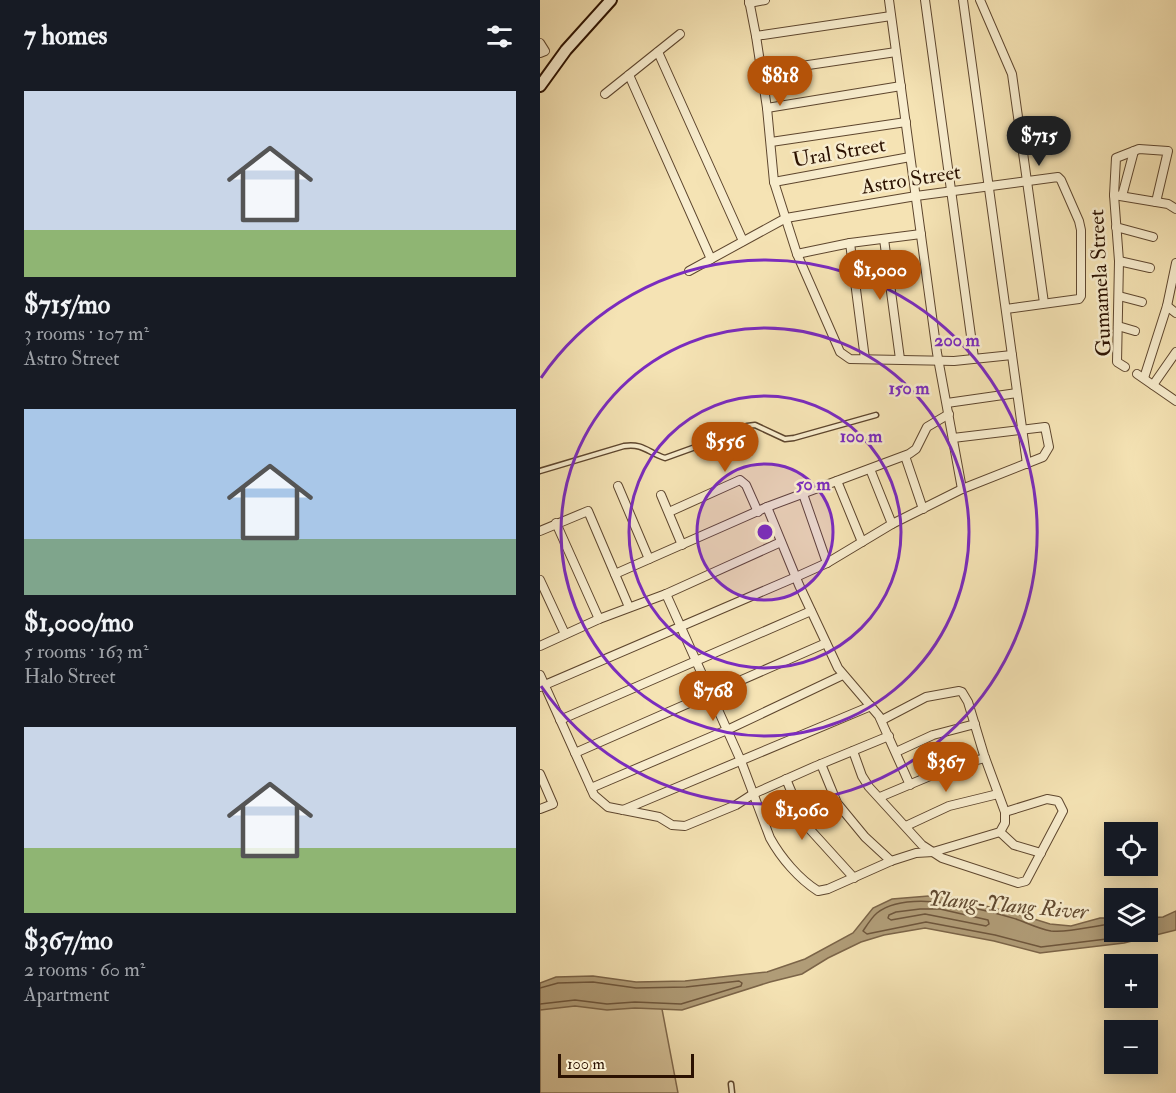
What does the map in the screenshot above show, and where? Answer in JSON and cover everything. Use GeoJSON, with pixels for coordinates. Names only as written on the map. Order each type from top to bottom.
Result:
{"type":"FeatureCollection","features":[{"type":"Feature","properties":{"kind":"street"},"geometry":{"type":"LineString","coordinates":[[540,86],[566,50],[611,0]]}},
{"type":"Feature","properties":{"kind":"street"},"geometry":{"type":"LineString","coordinates":[[765,0],[749,1],[767,108],[774,182],[797,254],[840,352],[850,359],[954,361],[1012,355]]}},
{"type":"Feature","properties":{"kind":"street"},"geometry":{"type":"LineString","coordinates":[[889,0],[938,360],[962,489]]}},
{"type":"Feature","properties":{"kind":"street"},"geometry":{"type":"LineString","coordinates":[[925,0],[974,358]]}},
{"type":"Feature","properties":{"kind":"street"},"geometry":{"type":"LineString","coordinates":[[963,0],[1027,464]]}},
{"type":"Feature","properties":{"kind":"street"},"geometry":{"type":"LineString","coordinates":[[980,0],[1012,75],[1044,303]]}},
{"type":"Feature","properties":{"kind":"street"},"geometry":{"type":"LineString","coordinates":[[756,36],[891,16]]}},
{"type":"Feature","properties":{"kind":"street"},"geometry":{"type":"LineString","coordinates":[[605,94],[680,34]]}},
{"type":"Feature","properties":{"kind":"street"},"geometry":{"type":"LineString","coordinates":[[540,43],[545,51],[540,53]]}},
{"type":"Feature","properties":{"kind":"street"},"geometry":{"type":"LineString","coordinates":[[658,52],[743,241]]}},
{"type":"Feature","properties":{"kind":"street"},"geometry":{"type":"LineString","coordinates":[[761,72],[896,52]]}},
{"type":"Feature","properties":{"kind":"street"},"geometry":{"type":"LineString","coordinates":[[629,75],[711,259]]}},
{"type":"Feature","properties":{"kind":"street"},"geometry":{"type":"LineString","coordinates":[[767,108],[901,87]]}},
{"type":"Feature","properties":{"kind":"street"},"geometry":{"type":"LineString","coordinates":[[771,142],[906,122]]}},
{"type":"Feature","properties":{"kind":"street"},"geometry":{"type":"LineString","coordinates":[[1118,195],[1116,158],[1139,149],[1168,151],[1156,202]]}},
{"type":"Feature","properties":{"kind":"street"},"geometry":{"type":"LineString","coordinates":[[1118,195],[1134,151]]}},
{"type":"Feature","properties":{"kind":"street","name":"Ural Street"},"geometry":{"type":"LineString","coordinates":[[774,182],[910,158]]}},
{"type":"Feature","properties":{"kind":"street","name":"Astro Street"},"geometry":{"type":"LineString","coordinates":[[689,271],[786,219],[989,185],[1028,182],[1053,177],[1061,180],[1081,230],[1081,296],[1079,299],[1006,309]]}},
{"type":"Feature","properties":{"kind":"street"},"geometry":{"type":"LineString","coordinates":[[1118,195],[1167,204],[1176,209]]}},
{"type":"Feature","properties":{"kind":"street","name":"Gumamela Street"},"geometry":{"type":"LineString","coordinates":[[1118,195],[1116,227],[1119,261],[1117,362],[1125,367]]}},
{"type":"Feature","properties":{"kind":"street"},"geometry":{"type":"LineString","coordinates":[[1116,227],[1153,237]]}},
{"type":"Feature","properties":{"kind":"street"},"geometry":{"type":"LineString","coordinates":[[797,254],[850,243],[921,234]]}},
{"type":"Feature","properties":{"kind":"street"},"geometry":{"type":"LineString","coordinates":[[884,239],[900,359]]}},
{"type":"Feature","properties":{"kind":"street"},"geometry":{"type":"LineString","coordinates":[[850,243],[865,359]]}},
{"type":"Feature","properties":{"kind":"street"},"geometry":{"type":"LineString","coordinates":[[1119,261],[1150,268]]}},
{"type":"Feature","properties":{"kind":"street"},"geometry":{"type":"LineString","coordinates":[[1176,263],[1174,282],[1167,306],[1141,376],[1176,400]]}},
{"type":"Feature","properties":{"kind":"street"},"geometry":{"type":"LineString","coordinates":[[1119,296],[1142,302]]}},
{"type":"Feature","properties":{"kind":"street"},"geometry":{"type":"LineString","coordinates":[[1167,306],[1176,313]]}},
{"type":"Feature","properties":{"kind":"street"},"geometry":{"type":"LineString","coordinates":[[1118,326],[1135,331]]}},
{"type":"Feature","properties":{"kind":"street"},"geometry":{"type":"LineString","coordinates":[[1153,385],[1176,352]]}},
{"type":"Feature","properties":{"kind":"street"},"geometry":{"type":"LineString","coordinates":[[947,403],[1017,393]]}},
{"type":"Feature","properties":{"kind":"street"},"geometry":{"type":"LineString","coordinates":[[615,574],[767,507],[914,452],[927,427],[935,420],[949,414]]}},
{"type":"Feature","properties":{"kind":"street"},"geometry":{"type":"LineString","coordinates":[[542,686],[827,563],[923,508],[962,489],[1043,457],[1048,447],[1045,427],[953,438]]}},
{"type":"Feature","properties":{"kind":"street"},"geometry":{"type":"LineString","coordinates":[[905,456],[923,508]]}},
{"type":"Feature","properties":{"kind":"street"},"geometry":{"type":"LineString","coordinates":[[870,469],[892,524]]}},
{"type":"Feature","properties":{"kind":"street"},"geometry":{"type":"LineString","coordinates":[[669,512],[740,480],[746,485],[758,512]]}},
{"type":"Feature","properties":{"kind":"street"},"geometry":{"type":"LineString","coordinates":[[837,481],[862,542]]}},
{"type":"Feature","properties":{"kind":"street"},"geometry":{"type":"LineString","coordinates":[[618,486],[650,559]]}},
{"type":"Feature","properties":{"kind":"street"},"geometry":{"type":"LineString","coordinates":[[803,494],[827,563]]}},
{"type":"Feature","properties":{"kind":"street"},"geometry":{"type":"LineString","coordinates":[[661,495],[682,545]]}},
{"type":"Feature","properties":{"kind":"street"},"geometry":{"type":"LineString","coordinates":[[767,507],[838,668],[882,720],[910,785]]}},
{"type":"Feature","properties":{"kind":"street"},"geometry":{"type":"LineString","coordinates":[[540,531],[588,511],[629,607]]}},
{"type":"Feature","properties":{"kind":"street"},"geometry":{"type":"LineString","coordinates":[[556,523],[598,619]]}},
{"type":"Feature","properties":{"kind":"street"},"geometry":{"type":"LineString","coordinates":[[540,646],[598,619],[666,594],[781,542]]}},
{"type":"Feature","properties":{"kind":"street"},"geometry":{"type":"LineString","coordinates":[[540,580],[565,634]]}},
{"type":"Feature","properties":{"kind":"street"},"geometry":{"type":"LineString","coordinates":[[666,594],[741,761],[777,850],[818,891],[891,861],[916,853],[933,852],[1000,832],[1005,823],[1005,812],[968,702],[962,692],[926,697],[882,720]]}},
{"type":"Feature","properties":{"kind":"street"},"geometry":{"type":"LineString","coordinates":[[560,720],[811,611]]}},
{"type":"Feature","properties":{"kind":"street"},"geometry":{"type":"LineString","coordinates":[[575,753],[826,643]]}},
{"type":"Feature","properties":{"kind":"street"},"geometry":{"type":"LineString","coordinates":[[540,675],[542,686],[594,795],[608,807],[659,817],[672,825],[685,826],[786,779],[889,736]]}},
{"type":"Feature","properties":{"kind":"street"},"geometry":{"type":"LineString","coordinates":[[591,788],[727,730],[843,675]]}},
{"type":"Feature","properties":{"kind":"street"},"geometry":{"type":"LineString","coordinates":[[623,811],[871,706]]}},
{"type":"Feature","properties":{"kind":"street"},"geometry":{"type":"LineString","coordinates":[[896,752],[933,735],[975,724]]}},
{"type":"Feature","properties":{"kind":"street"},"geometry":{"type":"LineString","coordinates":[[853,751],[862,776],[869,787],[922,845],[942,858],[1018,883],[1026,881],[1063,811],[1058,801],[1047,799],[1005,812]]}},
{"type":"Feature","properties":{"kind":"street"},"geometry":{"type":"LineString","coordinates":[[880,797],[954,766],[985,758]]}},
{"type":"Feature","properties":{"kind":"street"},"geometry":{"type":"LineString","coordinates":[[821,764],[837,803],[865,837],[891,861]]}},
{"type":"Feature","properties":{"kind":"street"},"geometry":{"type":"LineString","coordinates":[[540,774],[554,804],[540,809]]}},
{"type":"Feature","properties":{"kind":"street"},"geometry":{"type":"LineString","coordinates":[[786,779],[805,824],[854,878]]}},
{"type":"Feature","properties":{"kind":"street"},"geometry":{"type":"LineString","coordinates":[[906,826],[949,806],[998,794]]}},
{"type":"Feature","properties":{"kind":"street"},"geometry":{"type":"LineString","coordinates":[[1000,832],[1014,845],[1041,853]]}},
{"type":"Feature","properties":{"kind":"lane"},"geometry":{"type":"LineString","coordinates":[[540,471],[635,444],[665,458],[747,426],[762,427],[786,439],[876,415]]}},
{"type":"Feature","properties":{"kind":"lane"},"geometry":{"type":"LineString","coordinates":[[731,1084],[732,1093]]}},
{"type":"Feature","properties":{"kind":"shaded area"},"geometry":{"type":"Polygon","coordinates":[[[658,988],[678,1093],[540,1093],[540,993],[658,988]]]}},
{"type":"Feature","properties":{"kind":"water"},"geometry":{"type":"Polygon","coordinates":[[[941,895],[1050,924],[1071,926],[1104,918],[1104,942],[1128,942],[1040,953],[994,941],[925,928],[884,935],[861,942],[802,974],[682,1010],[635,1008],[607,1010],[575,1006],[540,1010],[540,983],[556,977],[593,976],[636,982],[685,981],[767,972],[805,959],[853,933],[873,908],[892,899],[941,895]]]}},
{"type":"Feature","properties":{"kind":"water"},"geometry":{"type":"Polygon","coordinates":[[[1176,911],[1176,930],[1158,934],[1158,917],[1176,911]]]}},
{"type":"Feature","properties":{"kind":"water label","name":"Ylang-Ylang River"},"geometry":{"type":"Point","coordinates":[1008,904]}}]}
